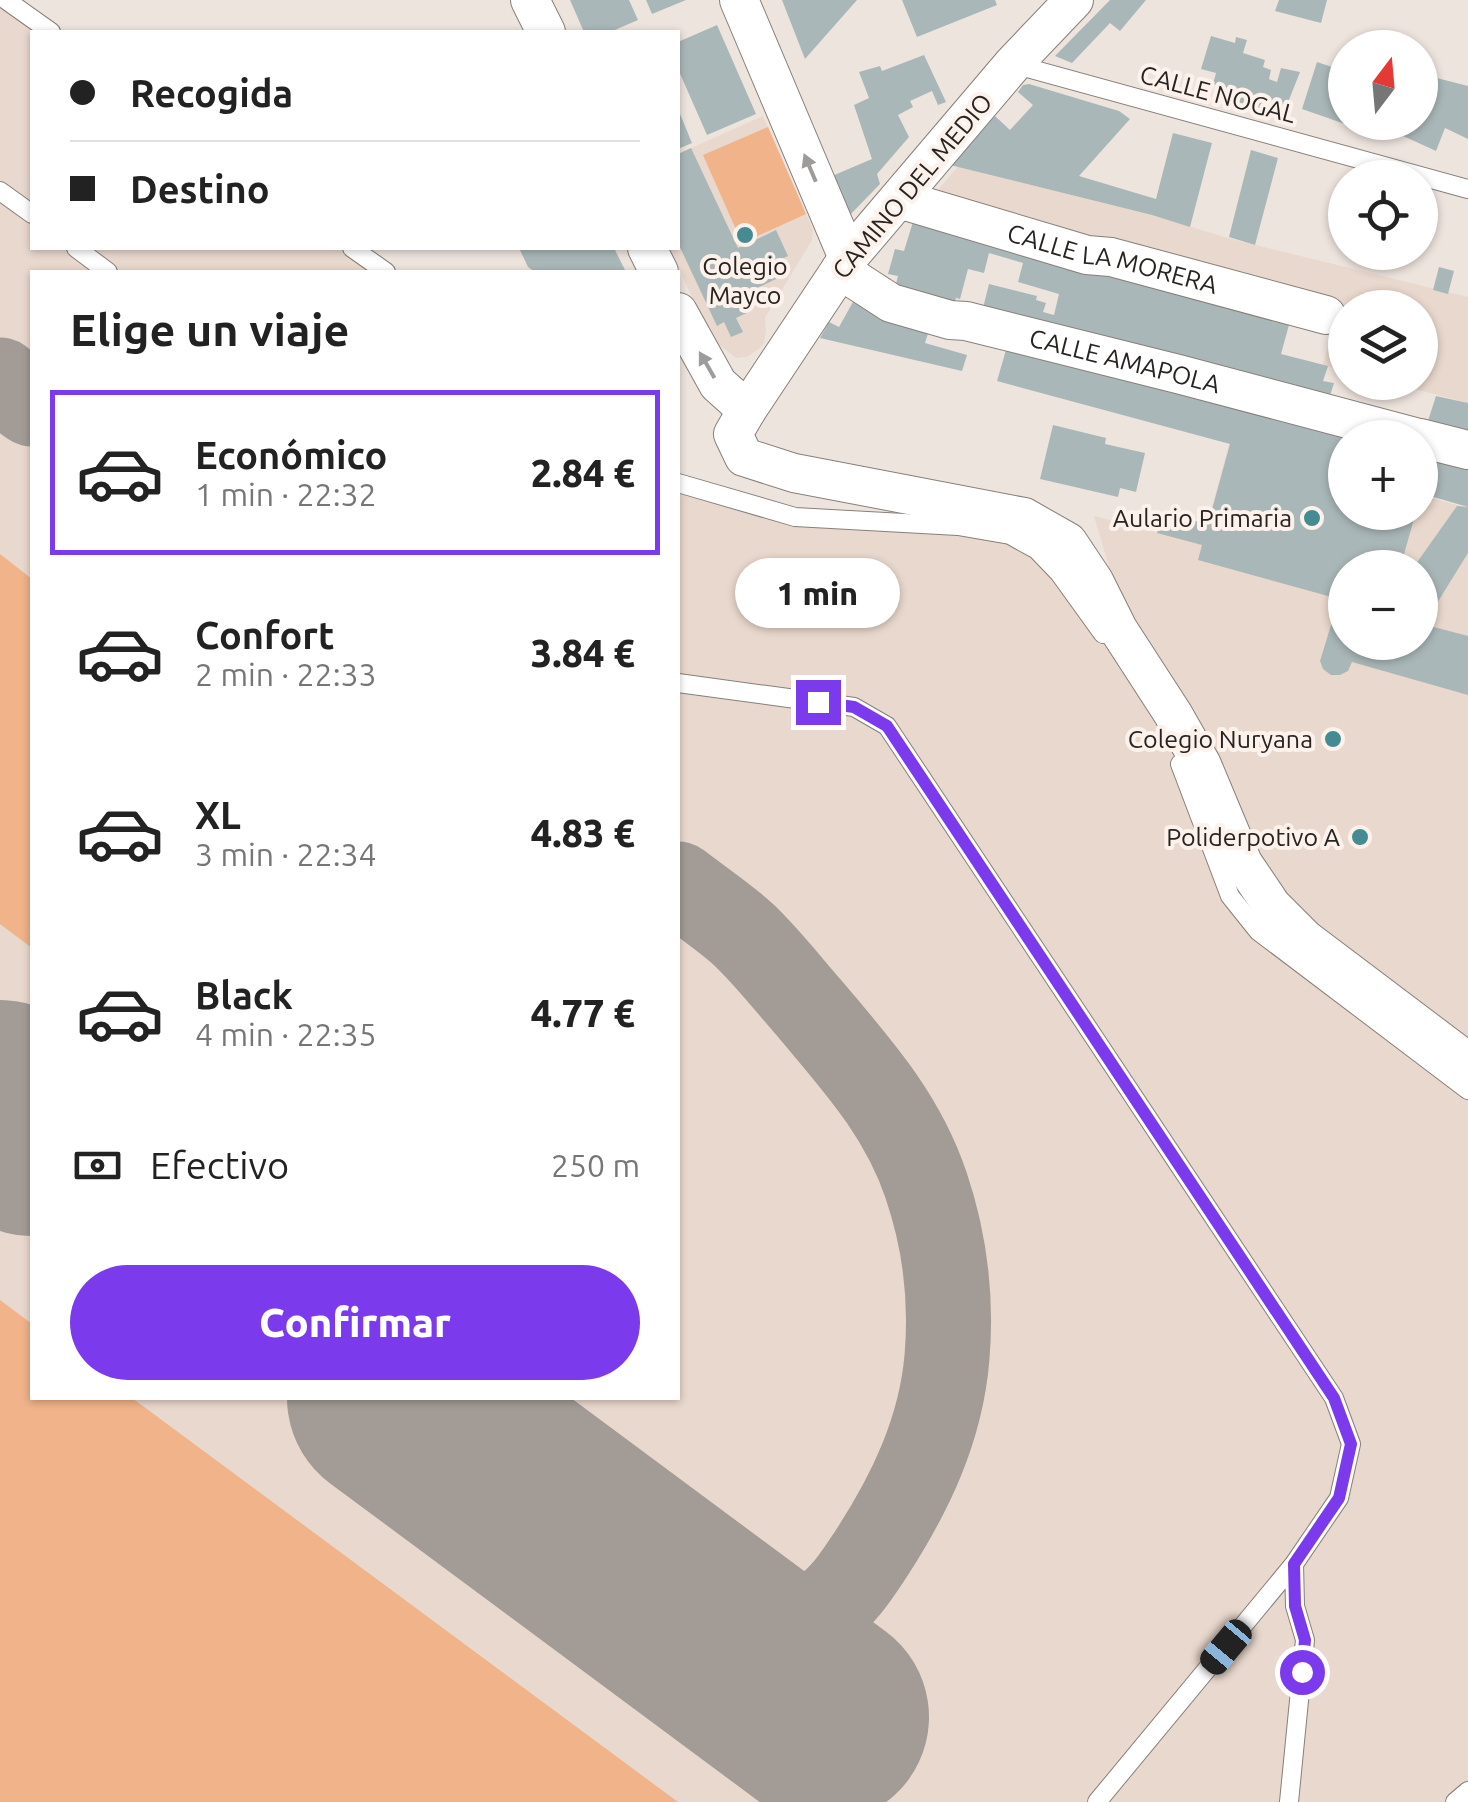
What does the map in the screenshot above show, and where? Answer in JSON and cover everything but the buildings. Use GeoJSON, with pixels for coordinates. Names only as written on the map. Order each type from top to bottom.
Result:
{"type":"FeatureCollection","features":[{"type":"Feature","properties":{"kind":"street"},"geometry":{"type":"LineString","coordinates":[[530,0],[545,30]]}},
{"type":"Feature","properties":{"kind":"street"},"geometry":{"type":"LineString","coordinates":[[739,0],[844,264]]}},
{"type":"Feature","properties":{"kind":"street","name":"CAMINO DEL MEDIO"},"geometry":{"type":"LineString","coordinates":[[740,422],[844,264],[1013,64],[1074,0]]}},
{"type":"Feature","properties":{"kind":"street","name":"CALLE LA MORERA"},"geometry":{"type":"LineString","coordinates":[[898,199],[1087,255],[1111,257],[1326,315]]}},
{"type":"Feature","properties":{"kind":"street","name":"CALLE AMAPOLA"},"geometry":{"type":"LineString","coordinates":[[844,264],[890,303],[1352,420]]}},
{"type":"Feature","properties":{"kind":"street"},"geometry":{"type":"LineString","coordinates":[[680,316],[740,422],[744,457],[794,473],[1024,517],[1068,542],[1202,765],[1243,863],[1272,906],[1305,939],[1468,1062]]}},
{"type":"Feature","properties":{"kind":"street","name":"CALLE AMAPOLA"},"geometry":{"type":"LineString","coordinates":[[1438,442],[1468,450]]}},
{"type":"Feature","properties":{"kind":"lane"},"geometry":{"type":"LineString","coordinates":[[6,0],[48,30]]}},
{"type":"Feature","properties":{"kind":"lane","name":"CALLE NOGAL"},"geometry":{"type":"LineString","coordinates":[[1013,64],[1468,189]]}},
{"type":"Feature","properties":{"kind":"lane"},"geometry":{"type":"LineString","coordinates":[[0,190],[30,212]]}},
{"type":"Feature","properties":{"kind":"lane"},"geometry":{"type":"LineString","coordinates":[[79,250],[105,270]]}},
{"type":"Feature","properties":{"kind":"lane"},"geometry":{"type":"LineString","coordinates":[[355,250],[383,270]]}},
{"type":"Feature","properties":{"kind":"lane"},"geometry":{"type":"LineString","coordinates":[[680,484],[795,517],[958,526],[1010,535],[1036,550],[1060,573],[1160,723],[1186,774],[1230,896],[1239,908],[1258,931],[1468,1090]]}},
{"type":"Feature","properties":{"kind":"lane"},"geometry":{"type":"LineString","coordinates":[[680,683],[854,707],[887,726],[1334,1398],[1351,1444],[1339,1498],[1294,1564],[1098,1802]]}},
{"type":"Feature","properties":{"kind":"lane"},"geometry":{"type":"LineString","coordinates":[[1289,1802],[1305,1640],[1295,1606],[1294,1564]]}},
{"type":"Feature","properties":{"kind":"lane"},"geometry":{"type":"LineString","coordinates":[[1456,1802],[1468,1790]]}},
{"type":"Feature","properties":{"kind":"shaded area"},"geometry":{"type":"Polygon","coordinates":[[[0,0],[17,0],[60,30],[30,30],[30,250],[366,250],[395,270],[30,270],[30,1400],[680,1400],[680,477],[791,508],[1018,531],[1166,717],[1239,890],[1259,918],[1468,1080],[1468,1802],[0,1802],[0,0]]]}},
{"type":"Feature","properties":{"kind":"shaded area","name":"Colegio Mayco"},"geometry":{"type":"Polygon","coordinates":[[[763,116],[813,230],[812,240],[765,318],[764,343],[747,357],[736,358],[708,331],[670,250],[680,250],[680,153],[763,116]]]}},
{"type":"Feature","properties":{"kind":"shaded area"},"geometry":{"type":"Polygon","coordinates":[[[768,127],[806,214],[742,243],[703,155],[768,127]]]}},
{"type":"Feature","properties":{"kind":"shaded area"},"geometry":{"type":"Polygon","coordinates":[[[958,167],[1328,263],[1328,270],[1358,270],[1468,297],[1468,403],[1438,395],[1438,290],[1328,290],[1328,310],[929,200],[958,167]]]}},
{"type":"Feature","properties":{"kind":"shaded area","name":"Colegio Nuryana"},"geometry":{"type":"Polygon","coordinates":[[[1229,444],[1328,470],[1328,530],[1438,530],[1438,500],[1468,508],[1468,1041],[1302,914],[1266,872],[1116,591],[1094,516],[1202,544],[1229,444]]]}},
{"type":"Feature","properties":{"kind":"shaded area"},"geometry":{"type":"Polygon","coordinates":[[[0,554],[30,577],[30,946],[0,924],[0,554]]]}},
{"type":"Feature","properties":{"kind":"shaded area"},"geometry":{"type":"Polygon","coordinates":[[[0,1300],[30,1322],[30,1400],[135,1400],[678,1802],[0,1802],[0,1300]]]}},
{"type":"Feature","properties":{"kind":"taxiway"},"geometry":{"type":"LineString","coordinates":[[0,380],[30,402]]}},
{"type":"Feature","properties":{"kind":"taxiway"},"geometry":{"type":"LineString","coordinates":[[661,1597],[711,1625],[754,1633],[795,1626],[837,1599],[885,1531],[911,1485],[931,1436],[944,1384],[949,1313],[946,1270],[933,1206],[916,1159],[891,1113],[845,1050],[761,953],[736,928],[680,886]]}},
{"type":"Feature","properties":{"kind":"runway"},"geometry":{"type":"LineString","coordinates":[[0,1106],[30,1128]]}},
{"type":"Feature","properties":{"kind":"runway"},"geometry":{"type":"LineString","coordinates":[[396,1400],[823,1717]]}},
{"type":"Feature","properties":{"kind":"place","name":"Colegio Mayco"},"geometry":{"type":"Point","coordinates":[745,235]}},
{"type":"Feature","properties":{"kind":"place","name":"Aulario Primaria"},"geometry":{"type":"Point","coordinates":[1312,518]}},
{"type":"Feature","properties":{"kind":"place","name":"Colegio Nuryana"},"geometry":{"type":"Point","coordinates":[1333,739]}},
{"type":"Feature","properties":{"kind":"place","name":"Poliderpotivo A"},"geometry":{"type":"Point","coordinates":[1360,837]}},
{"type":"Feature","properties":{"kind":"route"},"geometry":{"type":"LineString","coordinates":[[818,702],[854,707],[887,726],[1334,1398],[1351,1444],[1339,1498],[1294,1564],[1295,1606],[1305,1640],[1302,1672]]}}]}
